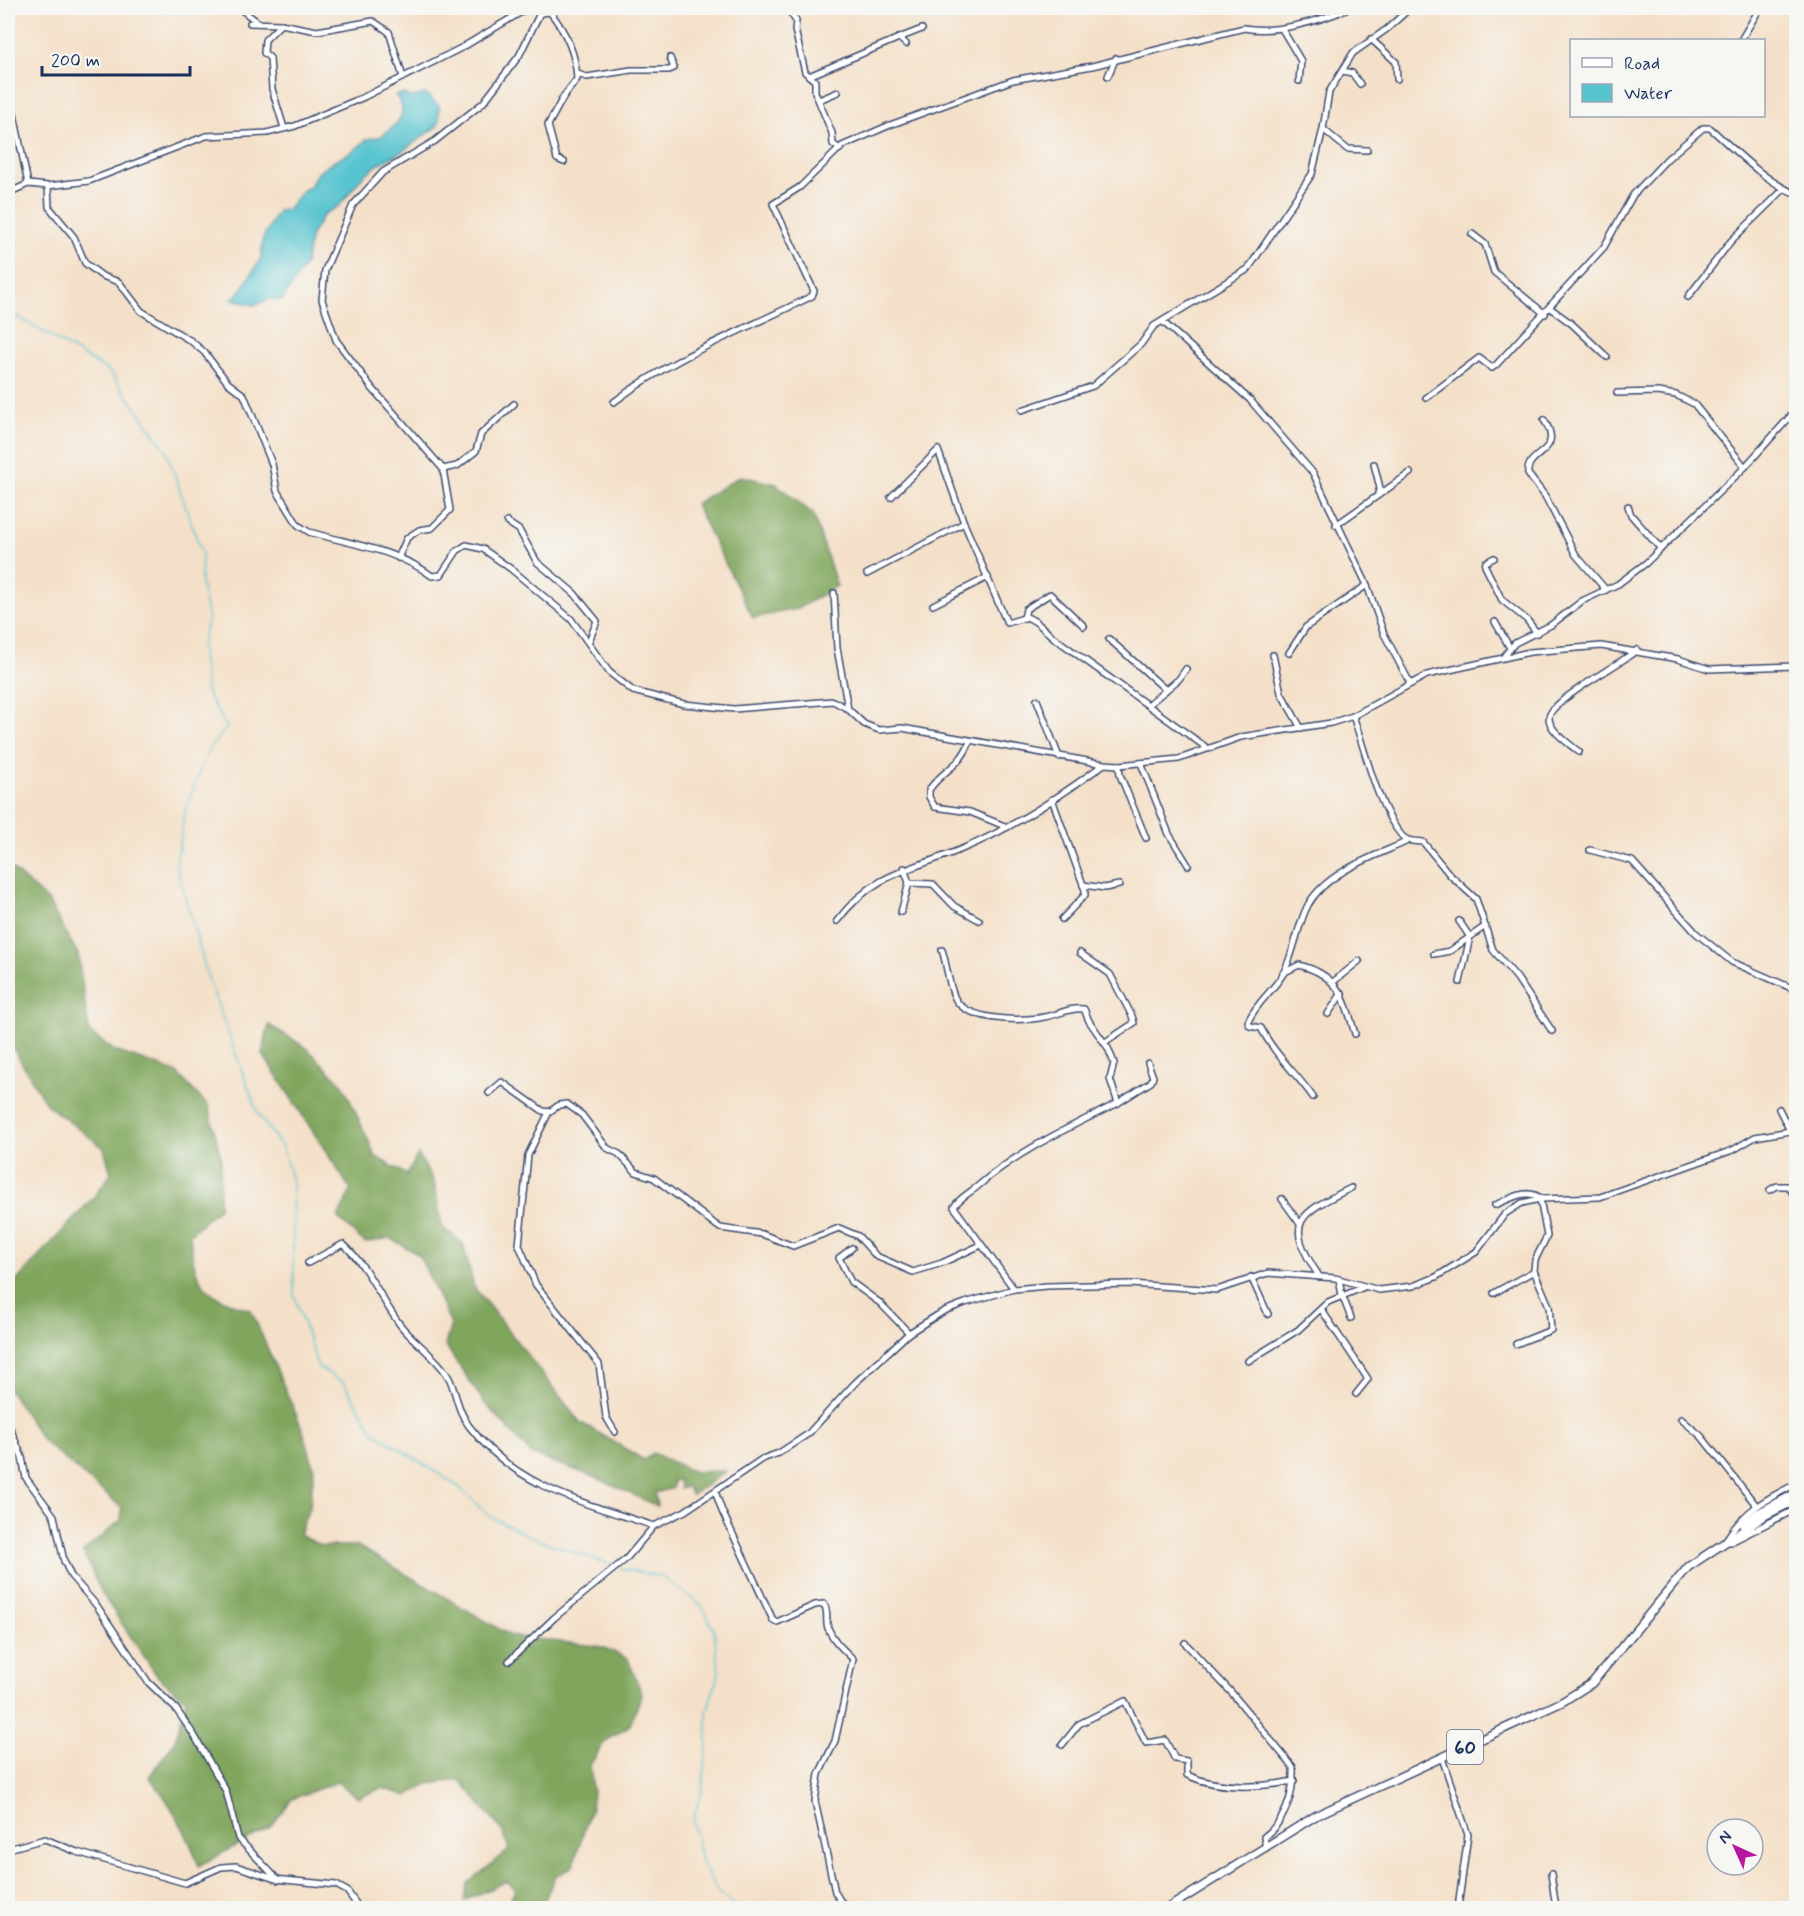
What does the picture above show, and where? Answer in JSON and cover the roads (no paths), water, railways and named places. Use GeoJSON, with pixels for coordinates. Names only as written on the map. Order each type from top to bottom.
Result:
{"type":"FeatureCollection","features":[{"type":"Feature","properties":{"kind":"main road"},"geometry":{"type":"LineString","coordinates":[[1725,1541],[1758,1513],[1797,1493]]}},
{"type":"Feature","properties":{"kind":"main road"},"geometry":{"type":"LineString","coordinates":[[1725,1541],[1766,1515],[1797,1500]]}},
{"type":"Feature","properties":{"kind":"main road","name":"60"},"geometry":{"type":"LineString","coordinates":[[1168,1908],[1317,1815],[1562,1702],[1592,1683],[1688,1567],[1725,1541]]}},
{"type":"Feature","properties":{"kind":"street"},"geometry":{"type":"LineString","coordinates":[[239,8],[260,24]]}},
{"type":"Feature","properties":{"kind":"street"},"geometry":{"type":"LineString","coordinates":[[8,194],[28,184],[48,186],[89,181],[206,136],[267,133],[295,126],[344,105],[463,47],[528,8]]}},
{"type":"Feature","properties":{"kind":"street"},"geometry":{"type":"LineString","coordinates":[[794,8],[790,12],[796,21],[795,30],[805,72],[815,81],[819,100],[832,133],[833,144],[840,149]]}},
{"type":"Feature","properties":{"kind":"street"},"geometry":{"type":"LineString","coordinates":[[614,402],[674,361],[755,326],[812,296],[814,291],[773,204],[800,187],[846,143],[890,124],[1013,80],[1092,66],[1116,58],[1244,28],[1260,31],[1282,29],[1349,8]]}},
{"type":"Feature","properties":{"kind":"street"},"geometry":{"type":"LineString","coordinates":[[1022,410],[1093,386],[1141,344],[1154,326],[1248,269],[1312,174],[1329,92],[1353,53],[1387,29],[1410,8]]}},
{"type":"Feature","properties":{"kind":"street"},"geometry":{"type":"LineString","coordinates":[[1742,39],[1760,8]]}},
{"type":"Feature","properties":{"kind":"street"},"geometry":{"type":"LineString","coordinates":[[398,558],[407,538],[419,530],[432,528],[450,510],[443,469],[372,388],[336,340],[322,300],[325,270],[353,205],[383,172],[435,141],[483,103],[519,56],[540,10],[550,12],[563,28],[577,63],[577,79],[548,124],[557,159],[564,162]]}},
{"type":"Feature","properties":{"kind":"street"},"geometry":{"type":"LineString","coordinates":[[250,23],[280,24],[317,31],[373,21],[389,32],[403,77]]}},
{"type":"Feature","properties":{"kind":"street"},"geometry":{"type":"LineString","coordinates":[[280,24],[266,40],[264,53],[270,58],[272,89],[284,128]]}},
{"type":"Feature","properties":{"kind":"street"},"geometry":{"type":"LineString","coordinates":[[809,76],[922,29]]}},
{"type":"Feature","properties":{"kind":"street"},"geometry":{"type":"LineString","coordinates":[[1282,29],[1301,62],[1299,81]]}},
{"type":"Feature","properties":{"kind":"street"},"geometry":{"type":"LineString","coordinates":[[899,38],[906,44]]}},
{"type":"Feature","properties":{"kind":"street"},"geometry":{"type":"LineString","coordinates":[[1371,39],[1396,62],[1397,79]]}},
{"type":"Feature","properties":{"kind":"street"},"geometry":{"type":"LineString","coordinates":[[577,74],[587,77],[631,70],[669,70],[674,68],[670,58]]}},
{"type":"Feature","properties":{"kind":"street"},"geometry":{"type":"LineString","coordinates":[[1108,76],[1116,58]]}},
{"type":"Feature","properties":{"kind":"street"},"geometry":{"type":"LineString","coordinates":[[1343,71],[1352,73],[1360,84]]}},
{"type":"Feature","properties":{"kind":"street"},"geometry":{"type":"LineString","coordinates":[[8,84],[28,184]]}},
{"type":"Feature","properties":{"kind":"street"},"geometry":{"type":"LineString","coordinates":[[819,100],[838,92]]}},
{"type":"Feature","properties":{"kind":"street"},"geometry":{"type":"LineString","coordinates":[[8,112],[15,112]]}},
{"type":"Feature","properties":{"kind":"street"},"geometry":{"type":"LineString","coordinates":[[1426,398],[1479,358],[1492,368],[1545,314],[1604,246],[1633,195],[1667,159],[1703,128],[1710,128],[1784,189],[1797,194]]}},
{"type":"Feature","properties":{"kind":"street"},"geometry":{"type":"LineString","coordinates":[[1323,129],[1347,149],[1367,150]]}},
{"type":"Feature","properties":{"kind":"street"},"geometry":{"type":"LineString","coordinates":[[48,186],[49,207],[74,237],[85,263],[102,276],[119,282],[141,311],[191,340],[204,352],[228,383],[244,395],[272,464],[277,491],[298,525],[309,532],[398,558],[419,566],[432,576],[441,575],[457,551],[466,545],[483,549],[571,619],[590,641],[609,672],[633,691],[684,704],[734,710],[833,701],[848,709],[864,724],[879,730],[902,728],[1059,757],[1119,765],[1179,759],[1207,747],[1241,737],[1301,728],[1353,716],[1410,683],[1456,667],[1504,656],[1579,646],[1637,650],[1709,669],[1794,666],[1797,693]]}},
{"type":"Feature","properties":{"kind":"street"},"geometry":{"type":"LineString","coordinates":[[1688,297],[1731,241],[1784,189]]}},
{"type":"Feature","properties":{"kind":"street"},"geometry":{"type":"LineString","coordinates":[[1472,234],[1485,244],[1494,272],[1545,314]]}},
{"type":"Feature","properties":{"kind":"street"},"geometry":{"type":"LineString","coordinates":[[1550,308],[1572,324],[1607,357]]}},
{"type":"Feature","properties":{"kind":"street"},"geometry":{"type":"LineString","coordinates":[[1163,322],[1250,400],[1313,473],[1336,525],[1367,585],[1384,634],[1410,683]]}},
{"type":"Feature","properties":{"kind":"street"},"geometry":{"type":"LineString","coordinates":[[1617,393],[1658,392],[1676,395],[1694,404],[1745,467]]}},
{"type":"Feature","properties":{"kind":"street"},"geometry":{"type":"LineString","coordinates":[[443,469],[458,466],[476,451],[481,434],[514,404]]}},
{"type":"Feature","properties":{"kind":"street"},"geometry":{"type":"LineString","coordinates":[[1504,656],[1510,648],[1646,563],[1745,467],[1797,410]]}},
{"type":"Feature","properties":{"kind":"street"},"geometry":{"type":"LineString","coordinates":[[1544,420],[1552,435],[1551,440],[1529,465],[1528,474],[1545,496],[1572,550],[1606,590]]}},
{"type":"Feature","properties":{"kind":"street"},"geometry":{"type":"LineString","coordinates":[[891,497],[939,450],[964,523],[1007,623],[1023,618],[1036,622],[1053,637],[1207,747]]}},
{"type":"Feature","properties":{"kind":"street"},"geometry":{"type":"LineString","coordinates":[[1374,464],[1380,488],[1377,495]]}},
{"type":"Feature","properties":{"kind":"street"},"geometry":{"type":"LineString","coordinates":[[1336,525],[1410,472]]}},
{"type":"Feature","properties":{"kind":"street"},"geometry":{"type":"LineString","coordinates":[[1628,506],[1631,516],[1661,549]]}},
{"type":"Feature","properties":{"kind":"street"},"geometry":{"type":"LineString","coordinates":[[507,522],[519,530],[537,562],[574,593],[597,621],[590,641]]}},
{"type":"Feature","properties":{"kind":"street"},"geometry":{"type":"LineString","coordinates":[[867,574],[964,523]]}},
{"type":"Feature","properties":{"kind":"street"},"geometry":{"type":"LineString","coordinates":[[1494,558],[1486,562],[1485,566],[1503,600],[1527,620],[1537,633]]}},
{"type":"Feature","properties":{"kind":"street"},"geometry":{"type":"LineString","coordinates":[[933,605],[988,577]]}},
{"type":"Feature","properties":{"kind":"street"},"geometry":{"type":"LineString","coordinates":[[1289,652],[1306,627],[1367,585]]}},
{"type":"Feature","properties":{"kind":"street"},"geometry":{"type":"LineString","coordinates":[[834,593],[837,648],[848,709]]}},
{"type":"Feature","properties":{"kind":"street"},"geometry":{"type":"LineString","coordinates":[[1023,618],[1026,609],[1050,594],[1084,626]]}},
{"type":"Feature","properties":{"kind":"street"},"geometry":{"type":"LineString","coordinates":[[1495,622],[1510,648]]}},
{"type":"Feature","properties":{"kind":"street"},"geometry":{"type":"LineString","coordinates":[[1109,639],[1166,690]]}},
{"type":"Feature","properties":{"kind":"street"},"geometry":{"type":"LineString","coordinates":[[1579,752],[1549,722],[1548,714],[1567,696],[1637,650]]}},
{"type":"Feature","properties":{"kind":"street"},"geometry":{"type":"LineString","coordinates":[[1273,655],[1281,693],[1301,728]]}},
{"type":"Feature","properties":{"kind":"street"},"geometry":{"type":"LineString","coordinates":[[1148,705],[1186,669]]}},
{"type":"Feature","properties":{"kind":"street"},"geometry":{"type":"LineString","coordinates":[[1037,700],[1059,757]]}},
{"type":"Feature","properties":{"kind":"street"},"geometry":{"type":"LineString","coordinates":[[1353,716],[1383,803],[1402,836],[1408,841],[1423,843],[1450,875],[1476,899],[1493,950],[1517,978],[1552,1031]]}},
{"type":"Feature","properties":{"kind":"street"},"geometry":{"type":"LineString","coordinates":[[970,741],[962,760],[943,774],[930,790],[931,802],[935,807],[970,812],[1007,827]]}},
{"type":"Feature","properties":{"kind":"street"},"geometry":{"type":"LineString","coordinates":[[1140,763],[1169,834],[1188,865]]}},
{"type":"Feature","properties":{"kind":"street"},"geometry":{"type":"LineString","coordinates":[[837,921],[854,899],[904,868],[962,849],[1007,827],[1104,764]]}},
{"type":"Feature","properties":{"kind":"street"},"geometry":{"type":"LineString","coordinates":[[1119,765],[1120,775],[1146,838]]}},
{"type":"Feature","properties":{"kind":"street"},"geometry":{"type":"LineString","coordinates":[[1052,799],[1085,895],[1062,919]]}},
{"type":"Feature","properties":{"kind":"street"},"geometry":{"type":"LineString","coordinates":[[1313,1097],[1291,1067],[1270,1046],[1261,1028],[1248,1024],[1250,1017],[1283,973],[1297,942],[1309,903],[1320,890],[1342,874],[1408,841]]}},
{"type":"Feature","properties":{"kind":"street"},"geometry":{"type":"LineString","coordinates":[[1590,850],[1632,861],[1696,933],[1732,962],[1797,990]]}},
{"type":"Feature","properties":{"kind":"street"},"geometry":{"type":"LineString","coordinates":[[901,912],[909,883],[904,868]]}},
{"type":"Feature","properties":{"kind":"street"},"geometry":{"type":"LineString","coordinates":[[909,883],[933,884],[954,906],[978,920]]}},
{"type":"Feature","properties":{"kind":"street"},"geometry":{"type":"LineString","coordinates":[[1083,885],[1105,888],[1119,885]]}},
{"type":"Feature","properties":{"kind":"street"},"geometry":{"type":"LineString","coordinates":[[1459,921],[1470,937],[1460,982]]}},
{"type":"Feature","properties":{"kind":"street"},"geometry":{"type":"LineString","coordinates":[[1434,954],[1450,951],[1484,927]]}},
{"type":"Feature","properties":{"kind":"street"},"geometry":{"type":"LineString","coordinates":[[942,950],[954,998],[971,1013],[982,1017],[1038,1018],[1073,1008],[1084,1009],[1089,1021],[1105,1042],[1114,1064],[1110,1079],[1118,1103]]}},
{"type":"Feature","properties":{"kind":"street"},"geometry":{"type":"LineString","coordinates":[[1080,953],[1110,974],[1134,1023],[1105,1042]]}},
{"type":"Feature","properties":{"kind":"street"},"geometry":{"type":"LineString","coordinates":[[1333,982],[1359,961]]}},
{"type":"Feature","properties":{"kind":"street"},"geometry":{"type":"LineString","coordinates":[[1283,973],[1299,964],[1333,982],[1342,993],[1355,1034]]}},
{"type":"Feature","properties":{"kind":"street"},"geometry":{"type":"LineString","coordinates":[[1329,1014],[1342,993]]}},
{"type":"Feature","properties":{"kind":"street"},"geometry":{"type":"LineString","coordinates":[[1014,1289],[956,1214],[954,1207],[986,1178],[1047,1139],[1118,1103],[1150,1082],[1153,1077],[1148,1063]]}},
{"type":"Feature","properties":{"kind":"street"},"geometry":{"type":"LineString","coordinates":[[489,1093],[502,1082],[531,1105],[549,1112]]}},
{"type":"Feature","properties":{"kind":"street"},"geometry":{"type":"LineString","coordinates":[[615,1432],[606,1417],[599,1364],[536,1285],[519,1245],[528,1155],[549,1112],[559,1105],[567,1104],[582,1115],[607,1148],[619,1155],[636,1172],[654,1178],[720,1228],[728,1231],[762,1234],[793,1246],[839,1228],[845,1228],[858,1236],[876,1256],[913,1272],[942,1263],[981,1245]]}},
{"type":"Feature","properties":{"kind":"street"},"geometry":{"type":"LineString","coordinates":[[509,1661],[554,1618],[626,1559],[654,1526],[685,1511],[762,1459],[779,1453],[808,1434],[855,1383],[909,1333],[944,1311],[1014,1289],[1130,1284],[1217,1290],[1268,1273],[1319,1276],[1339,1279],[1364,1287],[1392,1289],[1413,1286],[1436,1277],[1476,1252],[1505,1214],[1522,1203],[1541,1199],[1600,1197],[1733,1150],[1755,1137],[1793,1131],[1779,1108]]}},
{"type":"Feature","properties":{"kind":"street"},"geometry":{"type":"LineString","coordinates":[[1770,1190],[1777,1186],[1797,1186]]}},
{"type":"Feature","properties":{"kind":"street"},"geometry":{"type":"LineString","coordinates":[[1789,1187],[1797,1199]]}},
{"type":"Feature","properties":{"kind":"street"},"geometry":{"type":"LineString","coordinates":[[1319,1276],[1299,1242],[1300,1224],[1307,1214],[1321,1204],[1352,1188]]}},
{"type":"Feature","properties":{"kind":"street"},"geometry":{"type":"LineString","coordinates":[[1495,1205],[1520,1194],[1531,1194],[1541,1199]]}},
{"type":"Feature","properties":{"kind":"street"},"geometry":{"type":"LineString","coordinates":[[1282,1199],[1300,1224]]}},
{"type":"Feature","properties":{"kind":"street"},"geometry":{"type":"LineString","coordinates":[[1516,1344],[1551,1330],[1549,1306],[1534,1271],[1535,1260],[1547,1236],[1541,1199]]}},
{"type":"Feature","properties":{"kind":"street"},"geometry":{"type":"LineString","coordinates":[[308,1263],[343,1244],[356,1256],[401,1326],[449,1378],[460,1411],[469,1425],[509,1468],[555,1494],[654,1526]]}},
{"type":"Feature","properties":{"kind":"street"},"geometry":{"type":"LineString","coordinates":[[852,1248],[839,1258],[851,1282],[880,1303],[909,1333]]}},
{"type":"Feature","properties":{"kind":"street"},"geometry":{"type":"LineString","coordinates":[[1494,1293],[1534,1271]]}},
{"type":"Feature","properties":{"kind":"street"},"geometry":{"type":"LineString","coordinates":[[1251,1277],[1268,1314]]}},
{"type":"Feature","properties":{"kind":"street"},"geometry":{"type":"LineString","coordinates":[[1339,1279],[1342,1295],[1351,1318]]}},
{"type":"Feature","properties":{"kind":"street"},"geometry":{"type":"LineString","coordinates":[[1248,1361],[1298,1329],[1342,1295],[1364,1287]]}},
{"type":"Feature","properties":{"kind":"street"},"geometry":{"type":"LineString","coordinates":[[1321,1309],[1368,1379],[1356,1394]]}},
{"type":"Feature","properties":{"kind":"street"},"geometry":{"type":"LineString","coordinates":[[1681,1419],[1701,1436],[1756,1504]]}},
{"type":"Feature","properties":{"kind":"street"},"geometry":{"type":"LineString","coordinates":[[8,1423],[22,1457],[26,1478],[54,1516],[64,1561],[71,1576],[97,1606],[148,1682],[176,1709],[226,1791],[238,1838],[278,1880]]}},
{"type":"Feature","properties":{"kind":"street"},"geometry":{"type":"LineString","coordinates":[[1797,1484],[1756,1504],[1736,1524],[1725,1541],[1731,1542],[1797,1509]]}},
{"type":"Feature","properties":{"kind":"street"},"geometry":{"type":"LineString","coordinates":[[716,1491],[722,1510],[773,1620],[777,1622],[815,1605],[824,1604],[827,1608],[828,1628],[839,1645],[854,1659],[835,1741],[819,1774],[815,1801],[835,1892],[841,1902],[855,1908]]}},
{"type":"Feature","properties":{"kind":"street"},"geometry":{"type":"LineString","coordinates":[[1185,1643],[1231,1692],[1293,1767],[1294,1781],[1290,1800],[1276,1828],[1264,1838],[1266,1848]]}},
{"type":"Feature","properties":{"kind":"street"},"geometry":{"type":"LineString","coordinates":[[1062,1745],[1079,1724],[1125,1701],[1146,1743],[1165,1740],[1175,1759],[1187,1761],[1187,1775],[1208,1784],[1266,1786],[1294,1781]]}},
{"type":"Feature","properties":{"kind":"street"},"geometry":{"type":"LineString","coordinates":[[1442,1758],[1468,1835],[1458,1908]]}},
{"type":"Feature","properties":{"kind":"street"},"geometry":{"type":"LineString","coordinates":[[8,1849],[45,1839],[77,1852],[185,1883],[220,1867],[236,1866],[278,1880],[336,1884],[347,1891],[359,1908]]}},
{"type":"Feature","properties":{"kind":"street"},"geometry":{"type":"LineString","coordinates":[[1551,1874],[1556,1908]]}},
{"type":"Feature","properties":{"kind":"water"},"geometry":{"type":"Polygon","coordinates":[[[402,94],[412,97],[426,94],[439,106],[439,123],[436,127],[363,176],[339,206],[324,214],[311,235],[305,265],[282,300],[271,299],[254,305],[232,299],[242,289],[261,258],[263,238],[278,211],[288,209],[303,190],[311,186],[322,169],[353,151],[368,139],[382,136],[393,127],[402,113],[400,101],[395,95],[402,94]]]}},
{"type":"Feature","properties":{"kind":"waterway"},"geometry":{"type":"LineString","coordinates":[[8,311],[110,372],[166,450],[202,554],[201,583],[208,619],[201,646],[207,694],[227,727],[207,752],[185,811],[176,865],[209,981],[258,1114],[282,1147],[292,1180],[294,1294],[318,1367],[344,1383],[374,1432],[459,1487],[489,1516],[536,1539],[614,1566]]}},
{"type":"Feature","properties":{"kind":"waterway"},"geometry":{"type":"LineString","coordinates":[[619,1568],[663,1577],[702,1606],[714,1630],[719,1673],[707,1711],[707,1751],[702,1791],[693,1819],[701,1862],[719,1894],[739,1908]]}}]}
